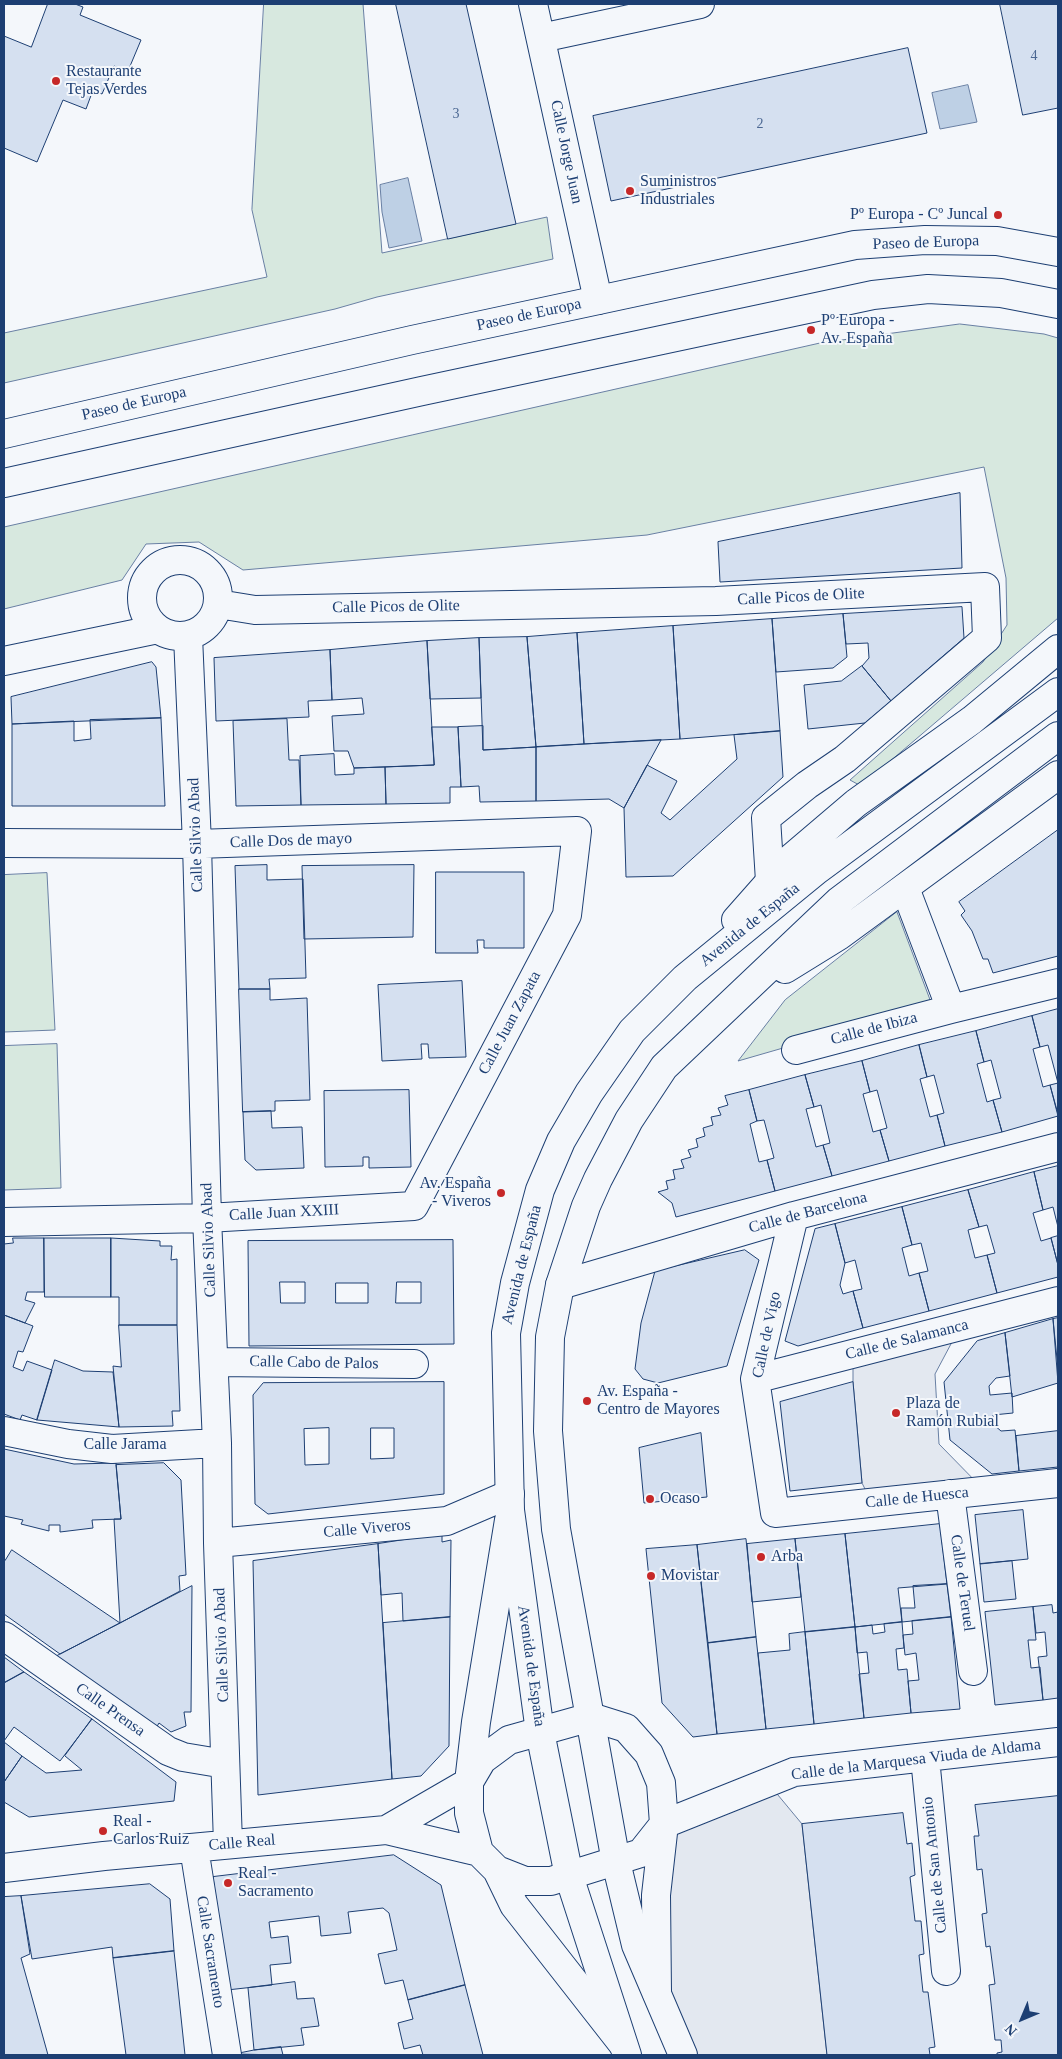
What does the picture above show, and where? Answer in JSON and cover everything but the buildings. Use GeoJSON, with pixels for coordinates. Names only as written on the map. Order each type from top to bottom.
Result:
{"type":"FeatureCollection","features":[{"type":"Feature","properties":{"kind":"street","name":"Calle Jorge Juan"},"geometry":{"type":"LineString","coordinates":[[533,4],[598,300]]}},
{"type":"Feature","properties":{"kind":"street"},"geometry":{"type":"LineString","coordinates":[[541,38],[700,4]]}},
{"type":"Feature","properties":{"kind":"street","name":"Paseo de Europa"},"geometry":{"type":"LineString","coordinates":[[4,434],[598,300],[855,245],[925,240],[997,241],[1058,252]]}},
{"type":"Feature","properties":{"kind":"street"},"geometry":{"type":"LineString","coordinates":[[4,483],[422,391],[873,295],[928,289],[1001,293],[1058,304]]}},
{"type":"Feature","properties":{"kind":"street"},"geometry":{"type":"LineString","coordinates":[[186,560],[198,564],[214,579],[218,591],[218,604],[211,622],[200,631],[188,636],[170,635],[151,623],[144,611],[142,598],[147,580],[160,565],[172,561],[186,560]]}},
{"type":"Feature","properties":{"kind":"street","name":"Calle Picos de Olite"},"geometry":{"type":"LineString","coordinates":[[218,604],[255,610],[716,601],[985,587],[987,638],[845,759],[807,785],[766,818],[770,881]]}},
{"type":"Feature","properties":{"kind":"street"},"geometry":{"type":"LineString","coordinates":[[4,661],[158,629]]}},
{"type":"Feature","properties":{"kind":"street","name":"Calle Silvio Abad"},"geometry":{"type":"LineString","coordinates":[[188,636],[197,844],[207,1218],[217,1443],[218,1542],[228,1844]]}},
{"type":"Feature","properties":{"kind":"street"},"geometry":{"type":"LineString","coordinates":[[686,978],[789,860],[856,803],[972,720],[1058,649]]}},
{"type":"Feature","properties":{"kind":"street","name":"Avenida de España"},"geometry":{"type":"LineString","coordinates":[[625,2050],[569,1876],[540,1732],[510,1502],[506,1333],[514,1284],[540,1190],[561,1141],[589,1093],[632,1032],[686,978],[817,870],[1058,692]]}},
{"type":"Feature","properties":{"kind":"street"},"geometry":{"type":"LineString","coordinates":[[683,2055],[636,1945],[616,1862],[556,1529],[548,1431],[550,1337],[560,1285],[586,1206],[629,1120],[664,1067],[838,902],[1058,736]]}},
{"type":"Feature","properties":{"kind":"street"},"geometry":{"type":"LineString","coordinates":[[735,1000],[840,935],[1058,775]]}},
{"type":"Feature","properties":{"kind":"street","name":"Calle Dos de mayo"},"geometry":{"type":"LineString","coordinates":[[4,844],[197,844],[577,831]]}},
{"type":"Feature","properties":{"kind":"street","name":"Calle Juan Zapata"},"geometry":{"type":"LineString","coordinates":[[414,1206],[567,915],[577,831]]}},
{"type":"Feature","properties":{"kind":"street"},"geometry":{"type":"LineString","coordinates":[[905,888],[951,1009]]}},
{"type":"Feature","properties":{"kind":"street","name":"Calle de Ibiza"},"geometry":{"type":"LineString","coordinates":[[796,1050],[1058,983]]}},
{"type":"Feature","properties":{"kind":"street","name":"Calle de Barcelona"},"geometry":{"type":"LineString","coordinates":[[560,1285],[794,1216],[1058,1147]]}},
{"type":"Feature","properties":{"kind":"street","name":"Calle Juan XXIII"},"geometry":{"type":"LineString","coordinates":[[4,1222],[207,1218],[414,1206]]}},
{"type":"Feature","properties":{"kind":"street","name":"Calle de Vigo"},"geometry":{"type":"LineString","coordinates":[[775,1513],[755,1379],[794,1216]]}},
{"type":"Feature","properties":{"kind":"street","name":"Calle de Salamanca"},"geometry":{"type":"LineString","coordinates":[[755,1379],[1058,1301]]}},
{"type":"Feature","properties":{"kind":"street","name":"Calle Cabo de Palos"},"geometry":{"type":"LineString","coordinates":[[214,1362],[414,1364]]}},
{"type":"Feature","properties":{"kind":"street","name":"Calle Jarama"},"geometry":{"type":"LineString","coordinates":[[4,1431],[68,1444],[112,1449],[217,1443]]}},
{"type":"Feature","properties":{"kind":"street","name":"Calle de Huesca"},"geometry":{"type":"LineString","coordinates":[[775,1513],[1058,1483]]}},
{"type":"Feature","properties":{"kind":"street","name":"Calle de Teruel"},"geometry":{"type":"LineString","coordinates":[[950,1494],[974,1671]]}},
{"type":"Feature","properties":{"kind":"street"},"geometry":{"type":"LineString","coordinates":[[510,1502],[476,1722],[469,1782],[469,1813],[488,1861],[514,1905],[625,2050]]}},
{"type":"Feature","properties":{"kind":"street","name":"Calle Viveros"},"geometry":{"type":"LineString","coordinates":[[218,1542],[447,1521],[510,1502]]}},
{"type":"Feature","properties":{"kind":"street","name":"Calle Prensa"},"geometry":{"type":"LineString","coordinates":[[4,1636],[168,1751],[183,1757],[225,1764]]}},
{"type":"Feature","properties":{"kind":"street"},"geometry":{"type":"LineString","coordinates":[[386,1830],[469,1782],[482,1760],[509,1740],[591,1717],[626,1728],[649,1754],[660,1783],[664,1824],[656,1895],[657,1993]]}},
{"type":"Feature","properties":{"kind":"street","name":"Calle de la Marquesa Viuda de Aldama"},"geometry":{"type":"LineString","coordinates":[[664,1824],[794,1772],[1058,1742]]}},
{"type":"Feature","properties":{"kind":"street","name":"Calle de San Antonio"},"geometry":{"type":"LineString","coordinates":[[925,1758],[946,1971]]}},
{"type":"Feature","properties":{"kind":"street","name":"Calle Real"},"geometry":{"type":"LineString","coordinates":[[4,1868],[228,1844],[386,1830],[488,1861],[525,1881],[551,1881],[641,1853],[664,1824]]}},
{"type":"Feature","properties":{"kind":"street","name":"Calle Sacramento"},"geometry":{"type":"LineString","coordinates":[[194,1848],[227,2055]]}},
{"type":"Feature","properties":{"kind":"shaded area"},"geometry":{"type":"Polygon","coordinates":[[[264,4],[363,4],[382,253],[547,217],[553,259],[377,297],[335,309],[4,383],[4,333],[267,277],[252,210],[264,4]]]}},
{"type":"Feature","properties":{"kind":"shaded area"},"geometry":{"type":"Polygon","coordinates":[[[960,324],[1044,334],[1058,338],[1058,618],[861,786],[850,780],[983,662],[1007,625],[1006,578],[984,467],[647,535],[243,570],[199,542],[146,544],[122,580],[4,609],[4,527],[820,343],[960,324]]]}},
{"type":"Feature","properties":{"kind":"shaded area"},"geometry":{"type":"Polygon","coordinates":[[[47,873],[55,1030],[4,1032],[4,875],[47,873]]]}},
{"type":"Feature","properties":{"kind":"shaded area"},"geometry":{"type":"Polygon","coordinates":[[[897,912],[932,1005],[738,1061],[785,1000],[897,912]]]}},
{"type":"Feature","properties":{"kind":"shaded area"},"geometry":{"type":"Polygon","coordinates":[[[57,1044],[61,1188],[4,1190],[4,1046],[57,1044]]]}},
{"type":"Feature","properties":{"kind":"shaded area","name":"Plaza de Ramón Rubial"},"geometry":{"type":"Polygon","coordinates":[[[960,1327],[935,1374],[939,1444],[985,1491],[872,1503],[862,1483],[853,1382],[853,1354],[960,1327]]]}},
{"type":"Feature","properties":{"kind":"shaded area"},"geometry":{"type":"Polygon","coordinates":[[[768,1783],[802,1824],[827,2055],[683,2055],[652,1980],[664,1824],[768,1783]]]}},
{"type":"Feature","properties":{"kind":"water"},"geometry":{"type":"Polygon","coordinates":[[[968,85],[977,122],[940,129],[932,93],[968,85]]]}},
{"type":"Feature","properties":{"kind":"water"},"geometry":{"type":"Polygon","coordinates":[[[408,178],[422,241],[389,248],[382,212],[380,185],[408,178]]]}},
{"type":"Feature","properties":{"kind":"place","name":"Restaurante Tejas Verdes"},"geometry":{"type":"Point","coordinates":[56,81]}},
{"type":"Feature","properties":{"kind":"place","name":"Suministros Industriales"},"geometry":{"type":"Point","coordinates":[630,191]}},
{"type":"Feature","properties":{"kind":"place","name":"Pº Europa - Cº Juncal"},"geometry":{"type":"Point","coordinates":[998,215]}},
{"type":"Feature","properties":{"kind":"place","name":"Pº Europa - Av. España"},"geometry":{"type":"Point","coordinates":[811,330]}},
{"type":"Feature","properties":{"kind":"place","name":"Av. España - Viveros"},"geometry":{"type":"Point","coordinates":[501,1193]}},
{"type":"Feature","properties":{"kind":"place","name":"Av. España - Centro de Mayores"},"geometry":{"type":"Point","coordinates":[587,1401]}},
{"type":"Feature","properties":{"kind":"place","name":"Plaza de Ramón Rubial"},"geometry":{"type":"Point","coordinates":[896,1413]}},
{"type":"Feature","properties":{"kind":"place","name":"Ocaso"},"geometry":{"type":"Point","coordinates":[650,1499]}},
{"type":"Feature","properties":{"kind":"place","name":"Arba"},"geometry":{"type":"Point","coordinates":[761,1557]}},
{"type":"Feature","properties":{"kind":"place","name":"Movistar"},"geometry":{"type":"Point","coordinates":[651,1576]}},
{"type":"Feature","properties":{"kind":"place","name":"Real - Carlos Ruiz"},"geometry":{"type":"Point","coordinates":[103,1831]}},
{"type":"Feature","properties":{"kind":"place","name":"Real - Sacramento"},"geometry":{"type":"Point","coordinates":[228,1883]}}]}
